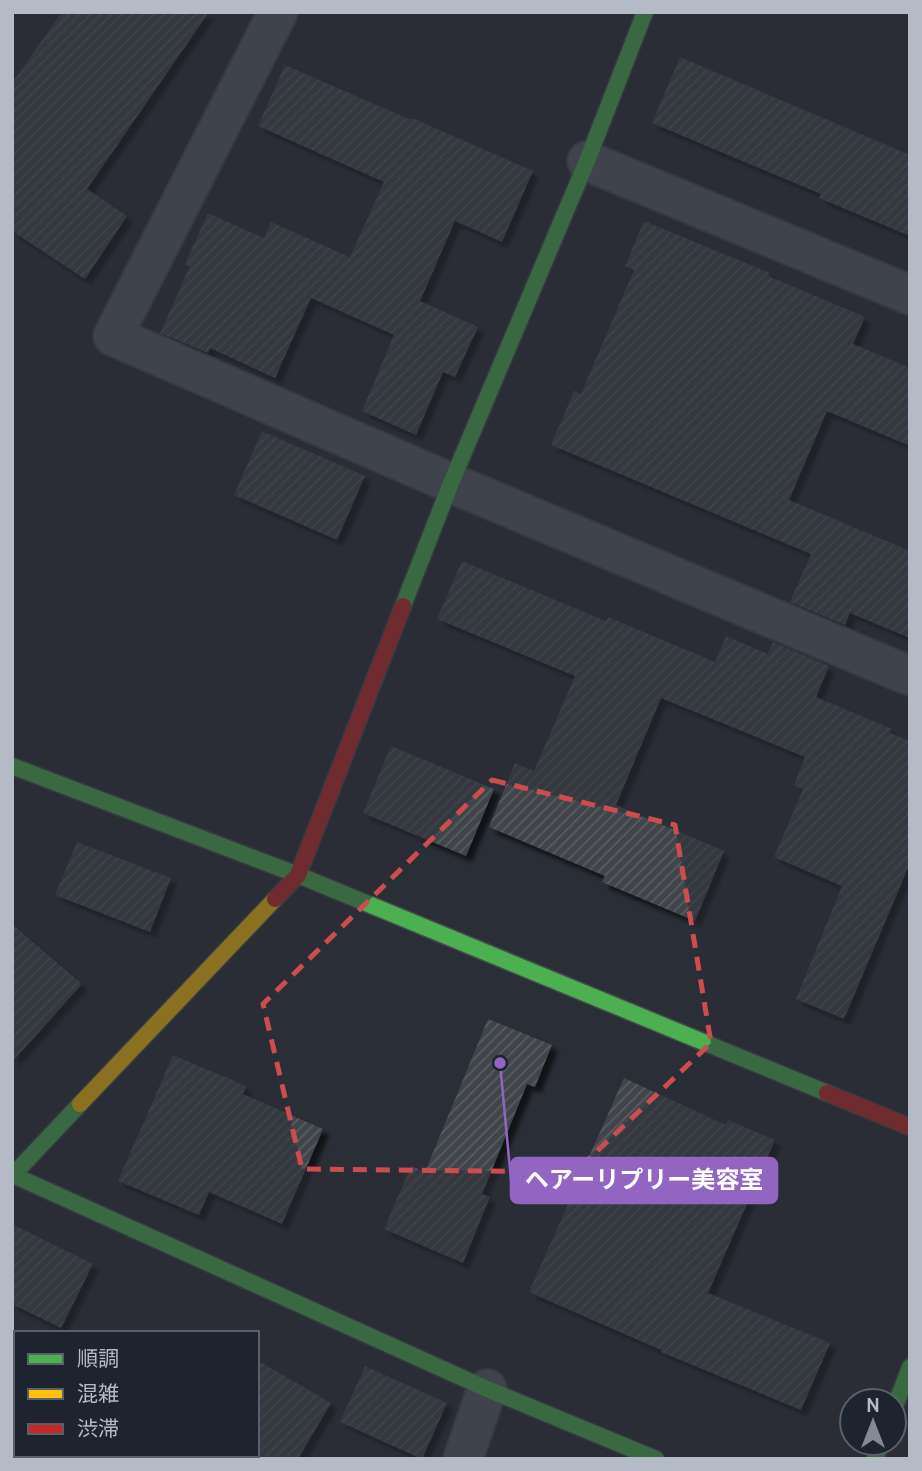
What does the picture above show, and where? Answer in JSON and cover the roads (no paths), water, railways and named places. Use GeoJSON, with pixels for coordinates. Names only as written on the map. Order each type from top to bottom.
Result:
{"type":"FeatureCollection","features":[{"type":"Feature","properties":{"kind":"street"},"geometry":{"type":"LineString","coordinates":[[278,12],[113,337],[450,483],[910,676]]}},
{"type":"Feature","properties":{"kind":"street"},"geometry":{"type":"LineString","coordinates":[[645,12],[587,161],[450,483],[298,875],[13,1175],[487,1389],[656,1459]]}},
{"type":"Feature","properties":{"kind":"street"},"geometry":{"type":"LineString","coordinates":[[587,161],[910,295]]}},
{"type":"Feature","properties":{"kind":"street"},"geometry":{"type":"LineString","coordinates":[[12,766],[298,875],[910,1127]]}},
{"type":"Feature","properties":{"kind":"street"},"geometry":{"type":"LineString","coordinates":[[902,1387],[910,1367]]}},
{"type":"Feature","properties":{"kind":"street"},"geometry":{"type":"LineString","coordinates":[[463,1459],[487,1389]]}},
{"type":"Feature","properties":{"kind":"place","name":"ヘアーリプリー美容室"},"geometry":{"type":"Point","coordinates":[500,1063]}}]}
